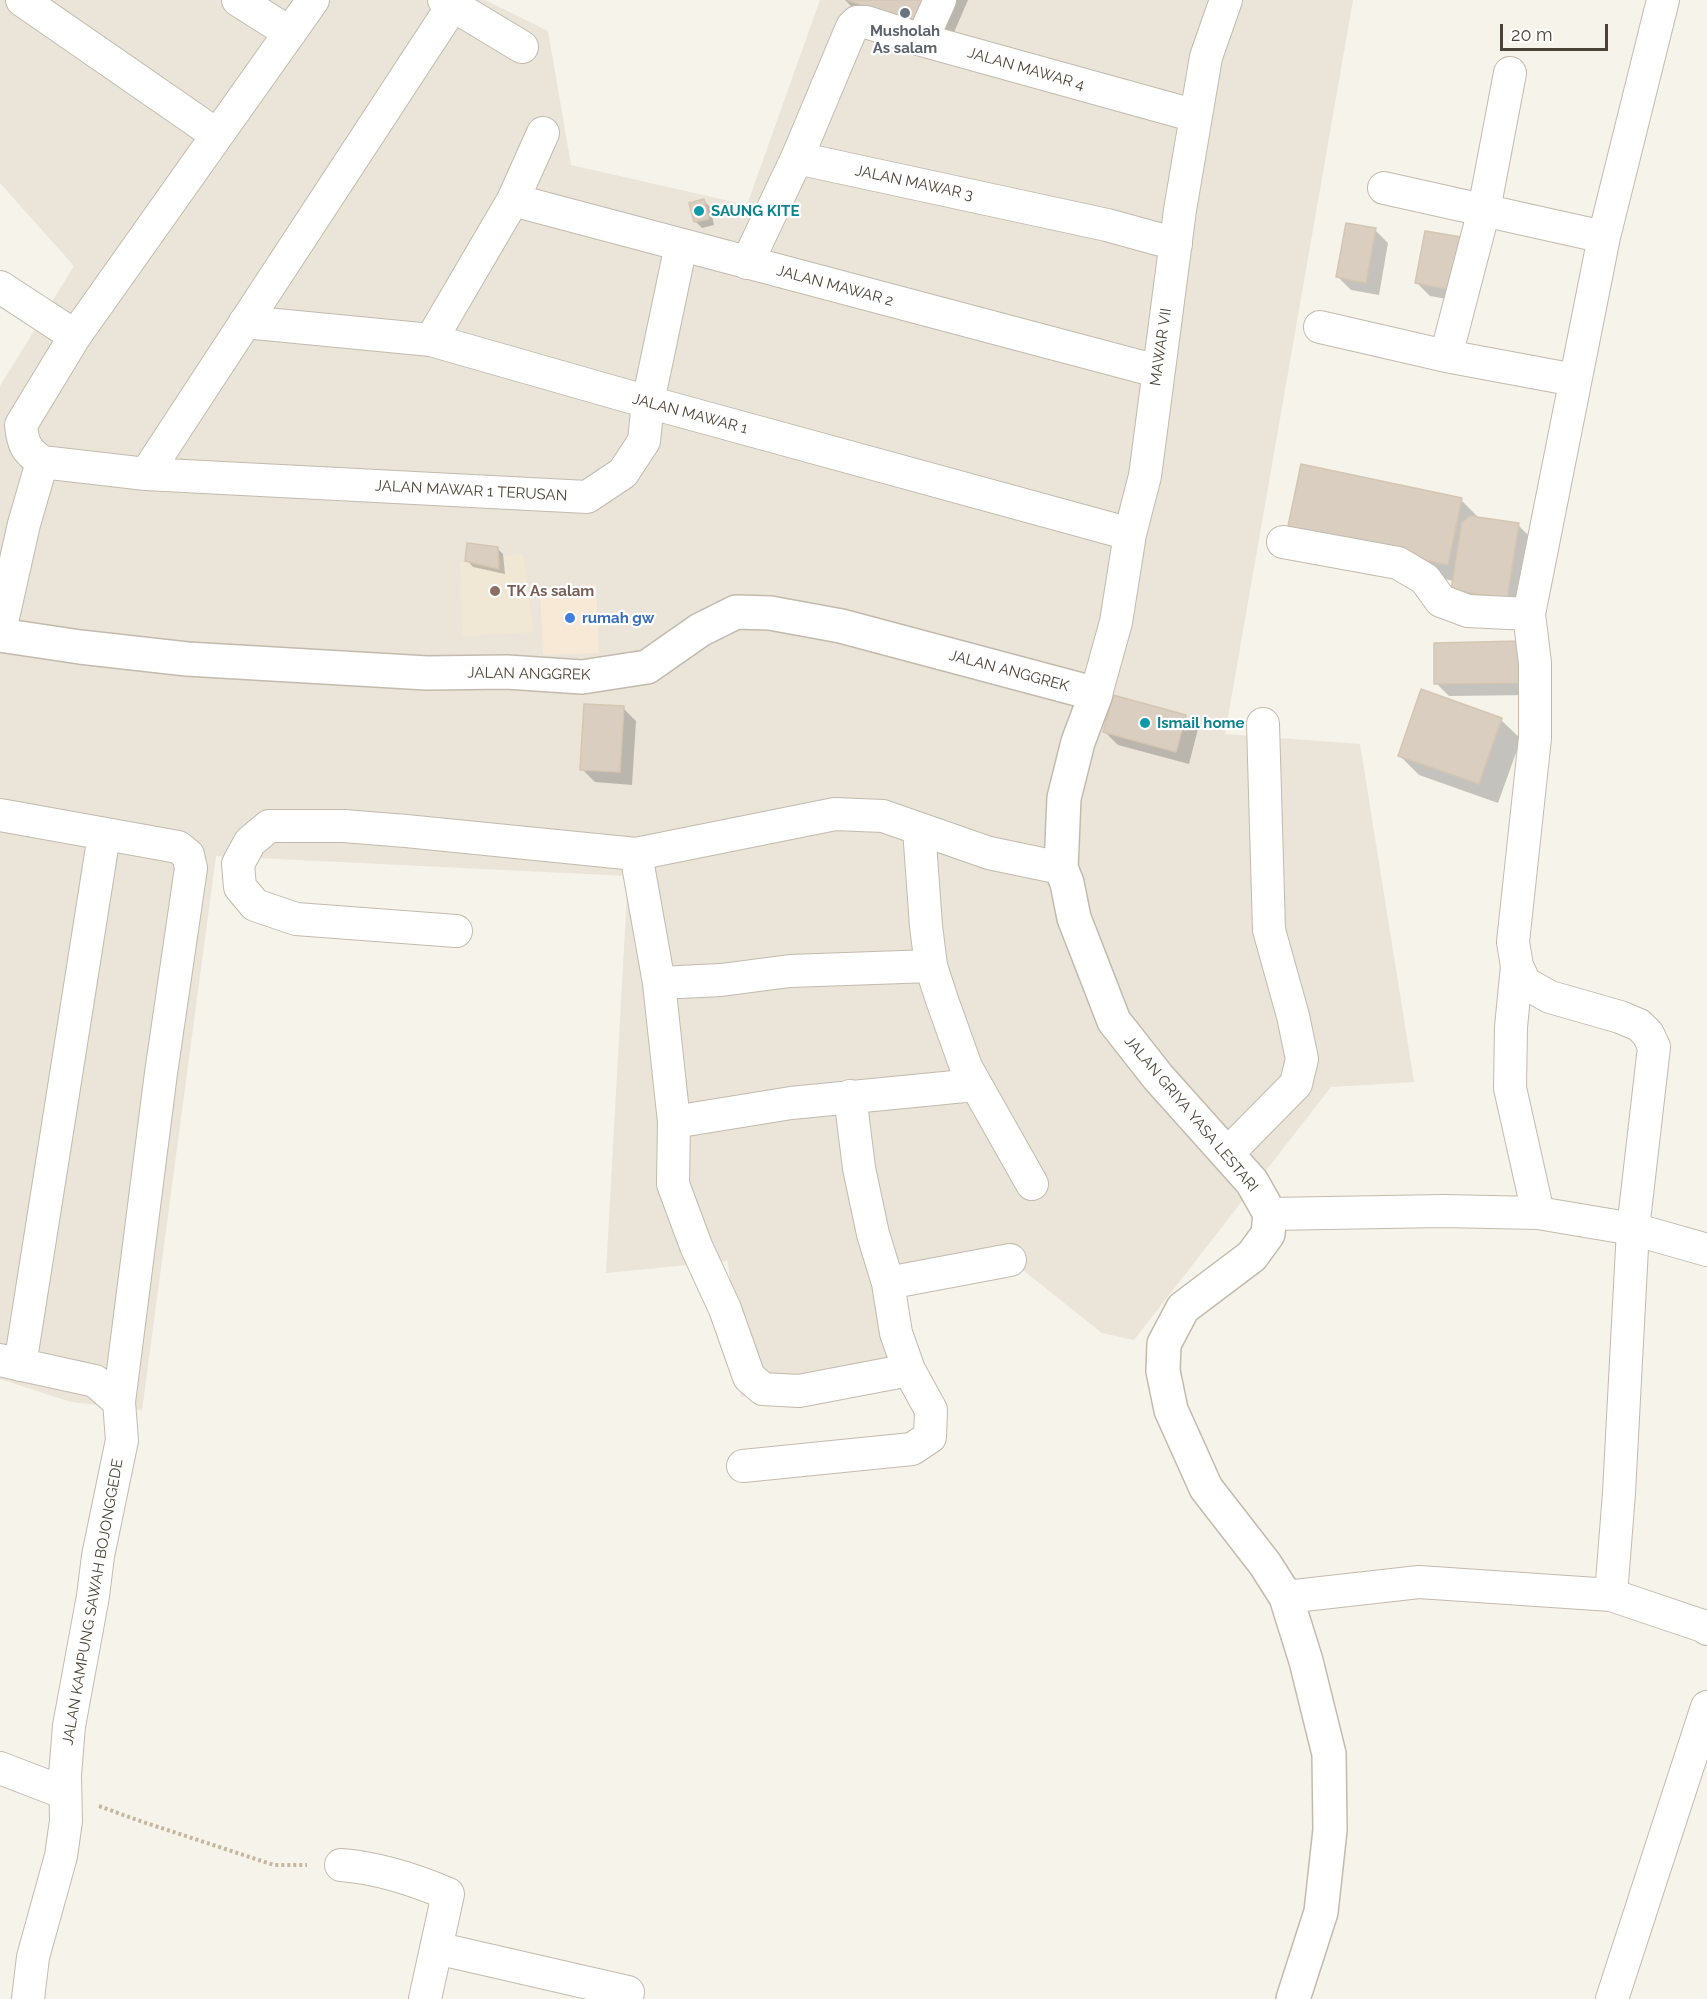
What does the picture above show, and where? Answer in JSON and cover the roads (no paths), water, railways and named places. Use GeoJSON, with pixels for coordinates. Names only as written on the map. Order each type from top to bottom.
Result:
{"type":"FeatureCollection","features":[{"type":"Feature","properties":{"kind":"street"},"geometry":{"type":"LineString","coordinates":[[22,0],[217,135]]}},
{"type":"Feature","properties":{"kind":"street"},"geometry":{"type":"LineString","coordinates":[[238,0],[290,33]]}},
{"type":"Feature","properties":{"kind":"street"},"geometry":{"type":"LineString","coordinates":[[0,633],[24,524],[42,462],[28,452],[22,440],[21,425],[75,336],[313,0]]}},
{"type":"Feature","properties":{"kind":"street"},"geometry":{"type":"LineString","coordinates":[[922,40],[940,0]]}},
{"type":"Feature","properties":{"kind":"street","name":"MAWAR VII"},"geometry":{"type":"LineString","coordinates":[[1096,694],[1116,622],[1130,534],[1145,476],[1157,371],[1180,210],[1206,57],[1226,0]]}},
{"type":"Feature","properties":{"kind":"street"},"geometry":{"type":"LineString","coordinates":[[1538,1213],[1510,1088],[1511,1027],[1517,966],[1513,942],[1535,738],[1535,663],[1529,614],[1604,237],[1664,0]]}},
{"type":"Feature","properties":{"kind":"street"},"geometry":{"type":"LineString","coordinates":[[146,474],[448,2],[522,47]]}},
{"type":"Feature","properties":{"kind":"street","name":"JALAN MAWAR 4"},"geometry":{"type":"LineString","coordinates":[[797,158],[852,27],[857,22],[866,22],[922,40],[1196,116]]}},
{"type":"Feature","properties":{"kind":"street"},"geometry":{"type":"LineString","coordinates":[[1446,356],[1484,210],[1510,73]]}},
{"type":"Feature","properties":{"kind":"street"},"geometry":{"type":"LineString","coordinates":[[431,340],[513,200],[543,133]]}},
{"type":"Feature","properties":{"kind":"street"},"geometry":{"type":"LineString","coordinates":[[747,263],[797,158]]}},
{"type":"Feature","properties":{"kind":"street","name":"JALAN MAWAR 3"},"geometry":{"type":"LineString","coordinates":[[797,158],[1107,225],[1176,244]]}},
{"type":"Feature","properties":{"kind":"street"},"geometry":{"type":"LineString","coordinates":[[1384,188],[1604,237]]}},
{"type":"Feature","properties":{"kind":"street","name":"JALAN MAWAR 2"},"geometry":{"type":"LineString","coordinates":[[513,200],[1157,371]]}},
{"type":"Feature","properties":{"kind":"street","name":"JALAN MAWAR 1 TERUSAN"},"geometry":{"type":"LineString","coordinates":[[42,462],[146,474],[587,497],[623,473],[644,441],[648,402],[681,245]]}},
{"type":"Feature","properties":{"kind":"street"},"geometry":{"type":"LineString","coordinates":[[0,287],[75,336]]}},
{"type":"Feature","properties":{"kind":"street","name":"JALAN MAWAR 1"},"geometry":{"type":"LineString","coordinates":[[245,322],[431,340],[1130,534]]}},
{"type":"Feature","properties":{"kind":"street"},"geometry":{"type":"LineString","coordinates":[[1320,327],[1446,356],[1575,380]]}},
{"type":"Feature","properties":{"kind":"street"},"geometry":{"type":"LineString","coordinates":[[1283,542],[1398,563],[1425,579],[1441,601],[1468,611],[1529,614]]}},
{"type":"Feature","properties":{"kind":"street","name":"JALAN ANGGREK"},"geometry":{"type":"LineString","coordinates":[[0,633],[80,647],[187,659],[427,673],[507,672],[582,677],[647,667],[700,630],[736,612],[759,613],[841,626],[1096,694]]}},
{"type":"Feature","properties":{"kind":"street","name":"JALAN GRIYA YASA LESTARI"},"geometry":{"type":"LineString","coordinates":[[1096,694],[1078,742],[1064,798],[1061,868],[1074,918],[1114,1021],[1158,1077],[1252,1182],[1270,1214]]}},
{"type":"Feature","properties":{"kind":"street"},"geometry":{"type":"LineString","coordinates":[[1227,1154],[1296,1084],[1302,1059],[1293,1016],[1269,930],[1263,724]]}},
{"type":"Feature","properties":{"kind":"street"},"geometry":{"type":"LineString","coordinates":[[456,931],[296,919],[255,905],[240,887],[238,864],[250,842],[269,826],[344,826],[636,854],[835,814],[883,816],[989,853],[1061,868]]}},
{"type":"Feature","properties":{"kind":"street","name":"JALAN KAMPUNG SAWAH BOJONGGEDE"},"geometry":{"type":"LineString","coordinates":[[0,815],[178,848],[188,855],[191,868],[161,1073],[119,1402],[122,1440],[98,1556],[69,1726],[64,1775],[66,1821],[61,1857],[33,1957],[28,1999]]}},
{"type":"Feature","properties":{"kind":"street"},"geometry":{"type":"LineString","coordinates":[[919,829],[931,966],[966,1067],[1032,1184]]}},
{"type":"Feature","properties":{"kind":"street"},"geometry":{"type":"LineString","coordinates":[[104,835],[10,1362],[95,1381],[119,1402]]}},
{"type":"Feature","properties":{"kind":"street"},"geometry":{"type":"LineString","coordinates":[[636,854],[659,983],[674,1122],[673,1184],[696,1246],[725,1309],[749,1377],[763,1389],[799,1391],[909,1370]]}},
{"type":"Feature","properties":{"kind":"street"},"geometry":{"type":"LineString","coordinates":[[659,983],[721,980],[790,971],[931,966]]}},
{"type":"Feature","properties":{"kind":"street"},"geometry":{"type":"LineString","coordinates":[[1517,966],[1525,982],[1550,997],[1620,1017],[1639,1025],[1648,1034],[1654,1047],[1632,1229],[1619,1492],[1611,1595]]}},
{"type":"Feature","properties":{"kind":"street"},"geometry":{"type":"LineString","coordinates":[[674,1122],[850,1096],[975,1085]]}},
{"type":"Feature","properties":{"kind":"street"},"geometry":{"type":"LineString","coordinates":[[743,1466],[912,1449],[930,1437],[931,1410],[909,1370],[896,1333],[888,1283],[873,1234],[859,1168],[850,1096]]}},
{"type":"Feature","properties":{"kind":"street"},"geometry":{"type":"LineString","coordinates":[[1293,1999],[1321,1912],[1330,1830],[1329,1754],[1306,1661],[1286,1597],[1265,1564],[1206,1488],[1171,1410],[1163,1371],[1164,1344],[1183,1308],[1252,1256],[1268,1234],[1270,1214],[1443,1211],[1538,1213],[1632,1229],[1707,1250]]}},
{"type":"Feature","properties":{"kind":"street"},"geometry":{"type":"LineString","coordinates":[[888,1283],[1010,1260]]}},
{"type":"Feature","properties":{"kind":"street"},"geometry":{"type":"LineString","coordinates":[[1286,1597],[1419,1582],[1611,1595],[1707,1629]]}},
{"type":"Feature","properties":{"kind":"street"},"geometry":{"type":"LineString","coordinates":[[1612,1999],[1699,1755],[1707,1707]]}},
{"type":"Feature","properties":{"kind":"street"},"geometry":{"type":"LineString","coordinates":[[0,1768],[65,1793]]}},
{"type":"Feature","properties":{"kind":"street"},"geometry":{"type":"LineString","coordinates":[[341,1866],[362,1867],[414,1879],[448,1894],[424,1999]]}},
{"type":"Feature","properties":{"kind":"street"},"geometry":{"type":"LineString","coordinates":[[436,1948],[628,1992],[626,1999]]}},
{"type":"Feature","properties":{"kind":"place","name":"Musholah As salam"},"geometry":{"type":"Point","coordinates":[905,13]}},
{"type":"Feature","properties":{"kind":"place","name":"SAUNG KITE"},"geometry":{"type":"Point","coordinates":[699,211]}},
{"type":"Feature","properties":{"kind":"place","name":"TK As salam"},"geometry":{"type":"Point","coordinates":[495,591]}},
{"type":"Feature","properties":{"kind":"place","name":"rumah gw"},"geometry":{"type":"Point","coordinates":[570,618]}},
{"type":"Feature","properties":{"kind":"place","name":"Ismail home"},"geometry":{"type":"Point","coordinates":[1145,723]}}]}
